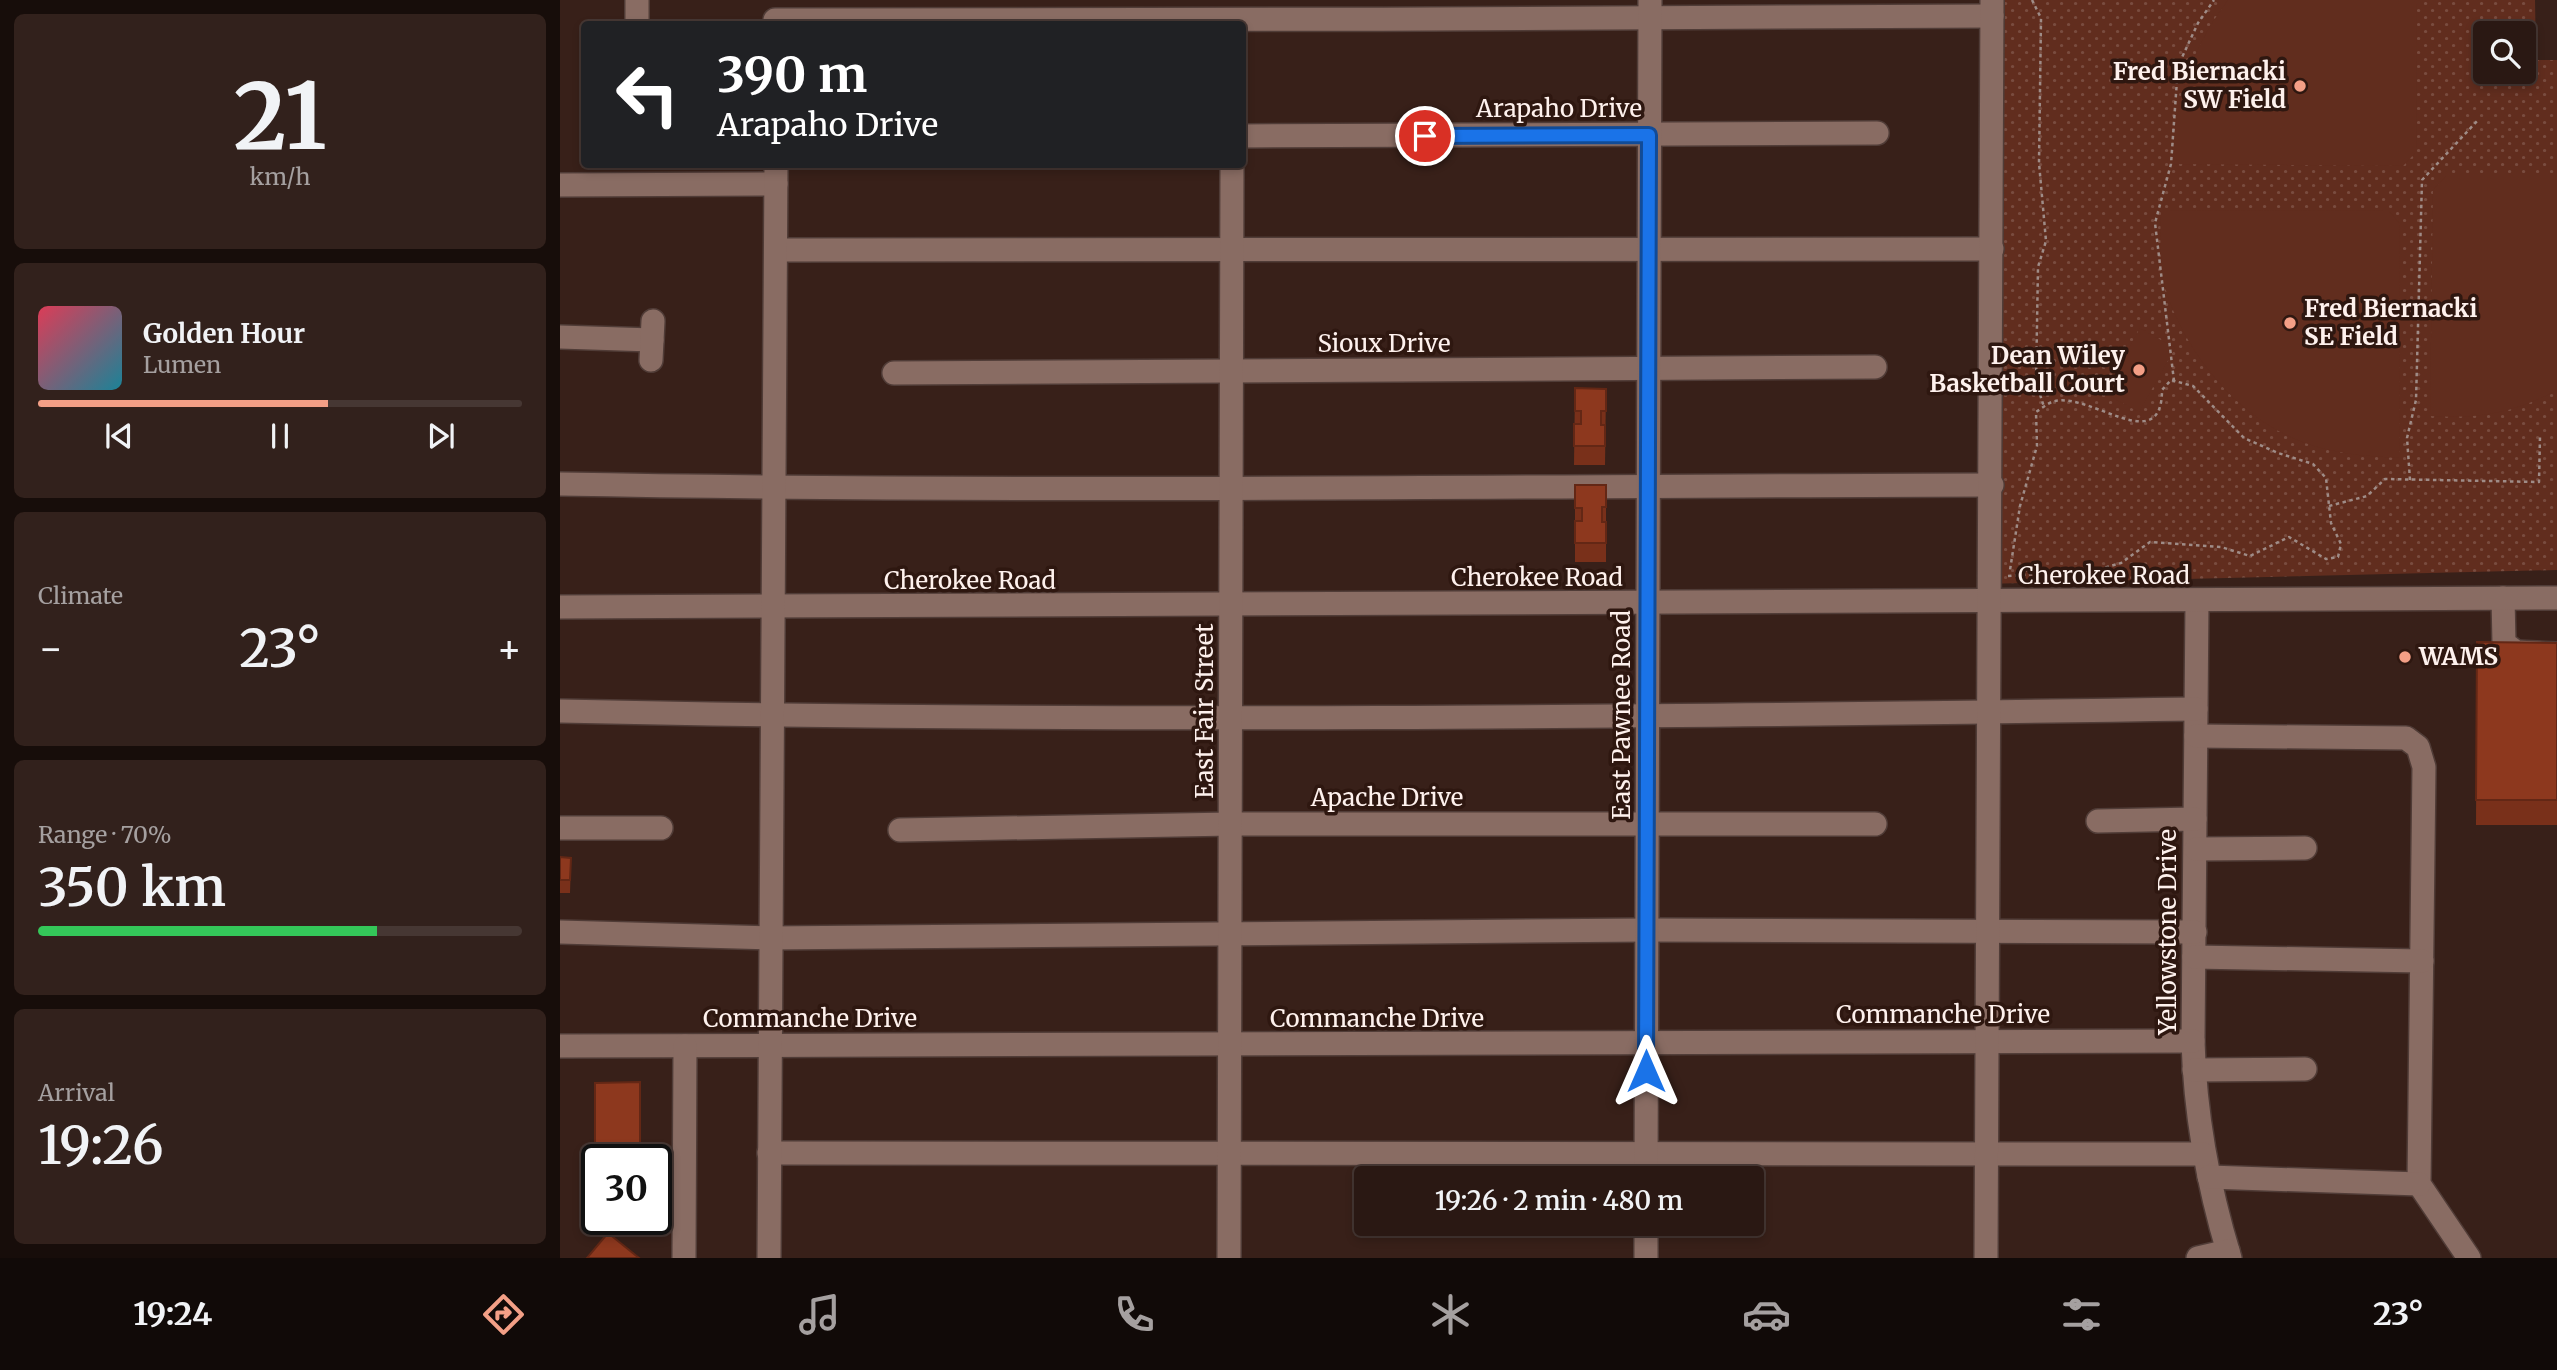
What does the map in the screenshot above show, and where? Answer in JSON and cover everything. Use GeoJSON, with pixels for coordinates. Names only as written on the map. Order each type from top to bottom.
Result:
{"type":"FeatureCollection","features":[{"type":"Feature","properties":{"kind":"street"},"geometry":{"type":"LineString","coordinates":[[637,0],[637,21]]}},
{"type":"Feature","properties":{"kind":"street"},"geometry":{"type":"LineString","coordinates":[[775,15],[1992,8],[1992,485],[1985,1041],[1986,1258]]}},
{"type":"Feature","properties":{"kind":"street","name":"East Pawnee Road"},"geometry":{"type":"LineString","coordinates":[[1646,1166],[1650,10]]}},
{"type":"Feature","properties":{"kind":"street","name":"Arapaho Drive"},"geometry":{"type":"LineString","coordinates":[[1246,136],[1877,133]]}},
{"type":"Feature","properties":{"kind":"street","name":"East Fair Street"},"geometry":{"type":"LineString","coordinates":[[1229,1258],[1232,168]]}},
{"type":"Feature","properties":{"kind":"street"},"geometry":{"type":"LineString","coordinates":[[560,185],[636,175],[776,174],[768,1046],[769,1258]]}},
{"type":"Feature","properties":{"kind":"street"},"geometry":{"type":"LineString","coordinates":[[777,250],[1231,251],[1649,247],[1992,249]]}},
{"type":"Feature","properties":{"kind":"street"},"geometry":{"type":"LineString","coordinates":[[560,337],[652,340]]}},
{"type":"Feature","properties":{"kind":"street","name":"Sioux Drive"},"geometry":{"type":"LineString","coordinates":[[894,373],[1875,367]]}},
{"type":"Feature","properties":{"kind":"street"},"geometry":{"type":"LineString","coordinates":[[560,484],[773,488],[1231,489],[1992,485]]}},
{"type":"Feature","properties":{"kind":"street"},"geometry":{"type":"LineString","coordinates":[[2503,598],[2504,643],[2516,652],[2557,654]]}},
{"type":"Feature","properties":{"kind":"street","name":"Cherokee Road"},"geometry":{"type":"LineString","coordinates":[[560,607],[2197,602],[2557,598]]}},
{"type":"Feature","properties":{"kind":"street","name":"Yellowstone Drive"},"geometry":{"type":"LineString","coordinates":[[2197,602],[2193,1041],[2196,1112],[2203,1154],[2229,1254]]}},
{"type":"Feature","properties":{"kind":"street"},"geometry":{"type":"LineString","coordinates":[[560,711],[771,716],[1648,718],[2196,709]]}},
{"type":"Feature","properties":{"kind":"street"},"geometry":{"type":"LineString","coordinates":[[2196,736],[2406,738],[2418,747],[2424,767],[2419,1184],[2469,1258]]}},
{"type":"Feature","properties":{"kind":"street"},"geometry":{"type":"LineString","coordinates":[[2098,821],[2195,819]]}},
{"type":"Feature","properties":{"kind":"street","name":"Apache Drive"},"geometry":{"type":"LineString","coordinates":[[900,830],[1231,824],[1875,824]]}},
{"type":"Feature","properties":{"kind":"street"},"geometry":{"type":"LineString","coordinates":[[560,828],[661,828]]}},
{"type":"Feature","properties":{"kind":"street"},"geometry":{"type":"LineString","coordinates":[[2196,849],[2305,848]]}},
{"type":"Feature","properties":{"kind":"street"},"geometry":{"type":"LineString","coordinates":[[560,932],[769,938],[1647,930],[2195,932]]}},
{"type":"Feature","properties":{"kind":"street"},"geometry":{"type":"LineString","coordinates":[[2194,957],[2422,961]]}},
{"type":"Feature","properties":{"kind":"street","name":"Commanche Drive"},"geometry":{"type":"LineString","coordinates":[[560,1046],[2193,1041]]}},
{"type":"Feature","properties":{"kind":"street"},"geometry":{"type":"LineString","coordinates":[[684,1258],[685,1046]]}},
{"type":"Feature","properties":{"kind":"street"},"geometry":{"type":"LineString","coordinates":[[2194,1070],[2305,1069]]}},
{"type":"Feature","properties":{"kind":"street"},"geometry":{"type":"LineString","coordinates":[[769,1153],[2203,1154]]}},
{"type":"Feature","properties":{"kind":"street"},"geometry":{"type":"LineString","coordinates":[[2209,1177],[2419,1184]]}},
{"type":"Feature","properties":{"kind":"street"},"geometry":{"type":"LineString","coordinates":[[1646,1236],[1646,1258]]}},
{"type":"Feature","properties":{"kind":"street"},"geometry":{"type":"LineString","coordinates":[[2198,1258],[2229,1254]]}},
{"type":"Feature","properties":{"kind":"path"},"geometry":{"type":"LineString","coordinates":[[2032,0],[2041,18],[2039,163],[2046,241],[2038,267],[2036,382],[2045,407]]}},
{"type":"Feature","properties":{"kind":"path"},"geometry":{"type":"LineString","coordinates":[[2174,381],[2155,223],[2171,164],[2178,66],[2199,23],[2214,0]]}},
{"type":"Feature","properties":{"kind":"path"},"geometry":{"type":"LineString","coordinates":[[2410,480],[2407,438],[2416,400],[2422,180],[2479,118]]}},
{"type":"Feature","properties":{"kind":"path"},"geometry":{"type":"LineString","coordinates":[[1991,602],[2009,575],[2020,506],[2037,446],[2036,412],[2055,401],[2081,402],[2141,424],[2151,420],[2162,407],[2162,390],[2174,381]]}},
{"type":"Feature","properties":{"kind":"path"},"geometry":{"type":"LineString","coordinates":[[2009,575],[2100,569],[2121,563],[2150,542],[2221,547],[2250,556],[2289,537],[2326,559],[2338,557],[2342,544],[2331,523],[2326,478],[2313,464],[2244,438],[2193,386],[2174,381]]}},
{"type":"Feature","properties":{"kind":"path"},"geometry":{"type":"LineString","coordinates":[[2329,506],[2367,496],[2385,479],[2539,482],[2540,436]]}},
{"type":"Feature","properties":{"kind":"shaded area"},"geometry":{"type":"Polygon","coordinates":[[[1999,0],[2535,0],[2535,21],[2473,21],[2473,84],[2536,84],[2536,60],[2557,60],[2557,570],[1982,584],[1999,0]]]}},
{"type":"Feature","properties":{"kind":"shaded area","name":"Fred Biernacki SW Field"},"geometry":{"type":"Polygon","coordinates":[[[2228,0],[2417,0],[2416,152],[2403,166],[2171,164],[2177,118],[2187,78],[2203,39],[2228,0]]]}},
{"type":"Feature","properties":{"kind":"shaded area"},"geometry":{"type":"Polygon","coordinates":[[[2446,176],[2557,176],[2557,390],[2526,404],[2496,413],[2430,416],[2433,190],[2446,176]]]}},
{"type":"Feature","properties":{"kind":"shaded area","name":"Fred Biernacki SE Field"},"geometry":{"type":"Polygon","coordinates":[[[2161,210],[2389,211],[2400,224],[2399,458],[2336,452],[2300,441],[2257,418],[2220,384],[2190,344],[2169,300],[2162,267],[2161,210]]]}},
{"type":"Feature","properties":{"kind":"shaded area","name":"Dean Wiley Basketball Court"},"geometry":{"type":"Polygon","coordinates":[[[2140,328],[2175,348],[2139,412],[2104,393],[2140,328]]]}},
{"type":"Feature","properties":{"kind":"building"},"geometry":{"type":"Polygon","coordinates":[[[1575,388],[1606,389],[1606,411],[1601,411],[1601,425],[1605,425],[1605,446],[1574,446],[1574,424],[1581,424],[1581,411],[1575,411],[1575,388]]]}},
{"type":"Feature","properties":{"kind":"building"},"geometry":{"type":"Polygon","coordinates":[[[1575,485],[1606,485],[1606,507],[1602,507],[1602,522],[1606,522],[1606,543],[1575,543],[1575,521],[1582,521],[1582,508],[1575,508],[1575,485]]]}},
{"type":"Feature","properties":{"kind":"building"},"geometry":{"type":"Polygon","coordinates":[[[2477,642],[2557,643],[2557,800],[2476,800],[2477,642]]]}},
{"type":"Feature","properties":{"kind":"building"},"geometry":{"type":"Polygon","coordinates":[[[560,857],[571,858],[570,880],[560,880],[560,857]]]}},
{"type":"Feature","properties":{"kind":"building"},"geometry":{"type":"Polygon","coordinates":[[[640,1082],[640,1144],[595,1144],[595,1083],[640,1082]]]}},
{"type":"Feature","properties":{"kind":"building"},"geometry":{"type":"Polygon","coordinates":[[[606,1235],[610,1235],[639,1258],[587,1258],[606,1235]]]}},
{"type":"Feature","properties":{"kind":"place","name":"Fred Biernacki SW Field"},"geometry":{"type":"Point","coordinates":[2300,86]}},
{"type":"Feature","properties":{"kind":"place","name":"Fred Biernacki SE Field"},"geometry":{"type":"Point","coordinates":[2290,323]}},
{"type":"Feature","properties":{"kind":"place","name":"Dean Wiley Basketball Court"},"geometry":{"type":"Point","coordinates":[2139,370]}},
{"type":"Feature","properties":{"kind":"place","name":"WAMS"},"geometry":{"type":"Point","coordinates":[2405,657]}},
{"type":"Feature","properties":{"kind":"route"},"geometry":{"type":"LineString","coordinates":[[1425,136],[1649,135],[1646,1071]]}}]}
